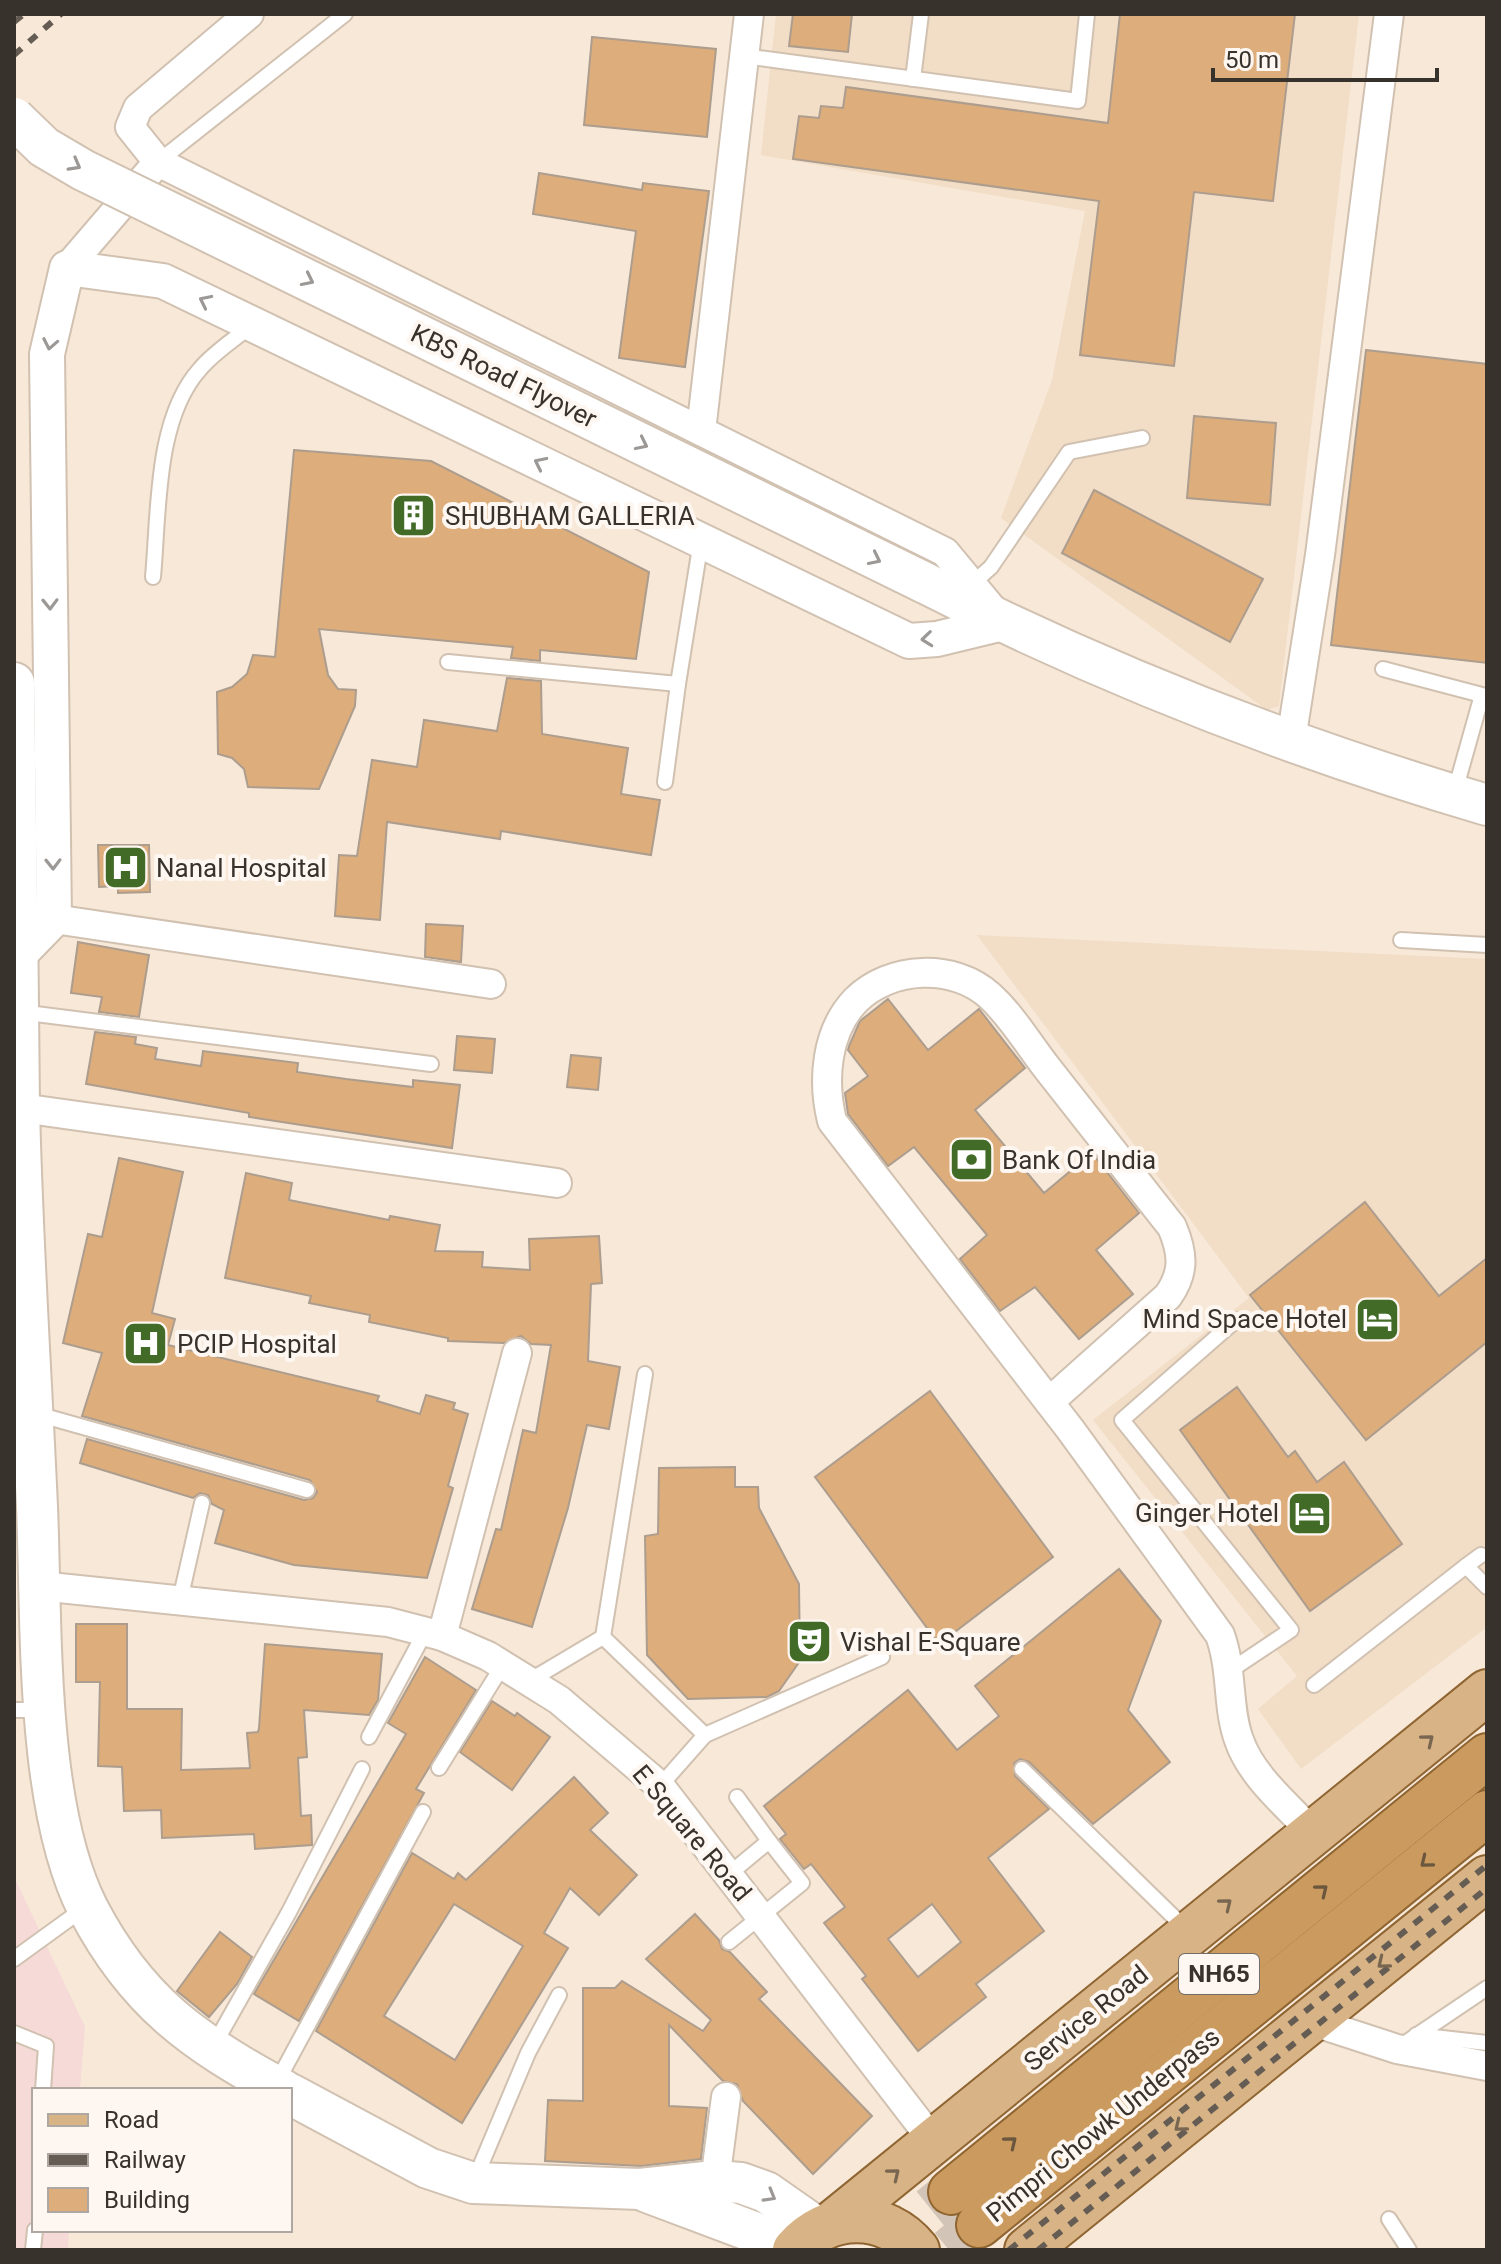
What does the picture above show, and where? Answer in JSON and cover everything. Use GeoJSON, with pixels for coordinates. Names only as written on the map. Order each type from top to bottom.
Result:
{"type":"FeatureCollection","features":[{"type":"Feature","properties":{"kind":"highway","name":"Pimpri Chowk Underpass"},"geometry":{"type":"LineString","coordinates":[[951,2192],[1487,1756]]}},
{"type":"Feature","properties":{"kind":"highway","name":"Pimpri Chowk Underpass"},"geometry":{"type":"LineString","coordinates":[[979,2225],[1487,1813]]}},
{"type":"Feature","properties":{"kind":"main road","name":"KBS Road Flyover"},"geometry":{"type":"LineString","coordinates":[[14,118],[44,147],[83,170],[1003,623],[1095,664],[1291,740],[1471,800]]}},
{"type":"Feature","properties":{"kind":"main road"},"geometry":{"type":"LineString","coordinates":[[14,683],[19,1012],[17,1108],[40,1586],[29,1710],[67,1855],[87,1907],[116,1956],[150,2001],[211,2049],[279,2088]]}},
{"type":"Feature","properties":{"kind":"main road","name":"Service Road"},"geometry":{"type":"LineString","coordinates":[[811,2237],[934,2142],[1487,1692]]}},
{"type":"Feature","properties":{"kind":"main road"},"geometry":{"type":"LineString","coordinates":[[1027,2250],[1487,1878]]}},
{"type":"Feature","properties":{"kind":"main road"},"geometry":{"type":"LineString","coordinates":[[292,2095],[428,2168],[473,2183],[640,2189],[715,2181],[741,2183],[766,2192],[811,2237]]}},
{"type":"Feature","properties":{"kind":"main road"},"geometry":{"type":"LineString","coordinates":[[640,2189],[811,2237],[848,2220],[878,2222],[905,2236],[917,2250]]}},
{"type":"Feature","properties":{"kind":"street"},"geometry":{"type":"LineString","coordinates":[[67,268],[163,281],[909,641],[937,639],[1003,623],[945,552],[158,162],[130,127],[138,108],[249,14]]}},
{"type":"Feature","properties":{"kind":"street"},"geometry":{"type":"LineString","coordinates":[[701,431],[749,14]]}},
{"type":"Feature","properties":{"kind":"street"},"geometry":{"type":"LineString","coordinates":[[1291,740],[1320,555],[1389,14]]}},
{"type":"Feature","properties":{"kind":"street"},"geometry":{"type":"LineString","coordinates":[[16,953],[54,919],[47,354],[67,268],[158,162]]}},
{"type":"Feature","properties":{"kind":"street"},"geometry":{"type":"LineString","coordinates":[[54,919],[491,984]]}},
{"type":"Feature","properties":{"kind":"street"},"geometry":{"type":"LineString","coordinates":[[1049,1402],[1168,1296],[1177,1283],[1182,1264],[1179,1244],[1172,1227],[990,995],[945,974],[917,973],[886,979],[860,996],[844,1014],[834,1038],[826,1090],[832,1121],[1049,1402],[1213,1625],[1231,1670],[1238,1738],[1246,1756],[1313,1833]]}},
{"type":"Feature","properties":{"kind":"street"},"geometry":{"type":"LineString","coordinates":[[17,1108],[557,1183]]}},
{"type":"Feature","properties":{"kind":"street"},"geometry":{"type":"LineString","coordinates":[[434,1634],[517,1353]]}},
{"type":"Feature","properties":{"kind":"street","name":"E Square Road"},"geometry":{"type":"LineString","coordinates":[[40,1586],[388,1622],[434,1634],[503,1665],[529,1681],[615,1745],[660,1786],[934,2142]]}},
{"type":"Feature","properties":{"kind":"street"},"geometry":{"type":"LineString","coordinates":[[1311,2021],[1406,2042],[1487,2066]]}},
{"type":"Feature","properties":{"kind":"street"},"geometry":{"type":"LineString","coordinates":[[715,2181],[726,2097]]}},
{"type":"Feature","properties":{"kind":"lane"},"geometry":{"type":"LineString","coordinates":[[158,162],[345,14]]}},
{"type":"Feature","properties":{"kind":"lane"},"geometry":{"type":"LineString","coordinates":[[913,79],[921,14]]}},
{"type":"Feature","properties":{"kind":"lane"},"geometry":{"type":"LineString","coordinates":[[744,56],[1078,101],[1087,14]]}},
{"type":"Feature","properties":{"kind":"lane"},"geometry":{"type":"LineString","coordinates":[[153,577],[168,430],[179,399],[200,368],[252,324]]}},
{"type":"Feature","properties":{"kind":"lane"},"geometry":{"type":"LineString","coordinates":[[973,583],[991,567],[1069,452],[1142,438]]}},
{"type":"Feature","properties":{"kind":"lane"},"geometry":{"type":"LineString","coordinates":[[665,782],[701,541]]}},
{"type":"Feature","properties":{"kind":"lane"},"geometry":{"type":"LineString","coordinates":[[448,662],[678,684]]}},
{"type":"Feature","properties":{"kind":"lane"},"geometry":{"type":"LineString","coordinates":[[1383,669],[1484,696],[1471,800]]}},
{"type":"Feature","properties":{"kind":"lane"},"geometry":{"type":"LineString","coordinates":[[1401,940],[1487,945]]}},
{"type":"Feature","properties":{"kind":"lane"},"geometry":{"type":"LineString","coordinates":[[19,1012],[431,1064]]}},
{"type":"Feature","properties":{"kind":"lane"},"geometry":{"type":"LineString","coordinates":[[1231,1670],[1291,1630],[1122,1420],[1236,1320]]}},
{"type":"Feature","properties":{"kind":"lane"},"geometry":{"type":"LineString","coordinates":[[603,1637],[645,1374]]}},
{"type":"Feature","properties":{"kind":"lane"},"geometry":{"type":"LineString","coordinates":[[33,1413],[307,1490]]}},
{"type":"Feature","properties":{"kind":"lane"},"geometry":{"type":"LineString","coordinates":[[180,1600],[202,1503]]}},
{"type":"Feature","properties":{"kind":"lane"},"geometry":{"type":"LineString","coordinates":[[1314,1685],[1481,1555]]}},
{"type":"Feature","properties":{"kind":"lane"},"geometry":{"type":"LineString","coordinates":[[1466,1566],[1487,1587]]}},
{"type":"Feature","properties":{"kind":"lane"},"geometry":{"type":"LineString","coordinates":[[369,1737],[434,1634]]}},
{"type":"Feature","properties":{"kind":"lane"},"geometry":{"type":"LineString","coordinates":[[529,1681],[603,1637]]}},
{"type":"Feature","properties":{"kind":"lane"},"geometry":{"type":"LineString","coordinates":[[603,1637],[705,1735]]}},
{"type":"Feature","properties":{"kind":"lane"},"geometry":{"type":"LineString","coordinates":[[660,1786],[705,1735],[882,1657]]}},
{"type":"Feature","properties":{"kind":"lane"},"geometry":{"type":"LineString","coordinates":[[439,1768],[503,1665]]}},
{"type":"Feature","properties":{"kind":"lane"},"geometry":{"type":"LineString","coordinates":[[211,2049],[289,1912],[362,1769]]}},
{"type":"Feature","properties":{"kind":"lane"},"geometry":{"type":"LineString","coordinates":[[1022,1769],[1190,1933]]}},
{"type":"Feature","properties":{"kind":"lane"},"geometry":{"type":"LineString","coordinates":[[729,1942],[802,1883],[737,1797]]}},
{"type":"Feature","properties":{"kind":"lane"},"geometry":{"type":"LineString","coordinates":[[284,2088],[423,1812]]}},
{"type":"Feature","properties":{"kind":"lane"},"geometry":{"type":"LineString","coordinates":[[728,1875],[769,1841]]}},
{"type":"Feature","properties":{"kind":"lane"},"geometry":{"type":"LineString","coordinates":[[14,1959],[87,1907]]}},
{"type":"Feature","properties":{"kind":"lane"},"geometry":{"type":"LineString","coordinates":[[1406,2042],[1487,1988]]}},
{"type":"Feature","properties":{"kind":"lane"},"geometry":{"type":"LineString","coordinates":[[473,2183],[528,2053],[559,1995]]}},
{"type":"Feature","properties":{"kind":"lane"},"geometry":{"type":"LineString","coordinates":[[14,2033],[46,2046],[43,2088]]}},
{"type":"Feature","properties":{"kind":"lane"},"geometry":{"type":"LineString","coordinates":[[1406,2042],[1487,2043]]}},
{"type":"Feature","properties":{"kind":"lane"},"geometry":{"type":"LineString","coordinates":[[1389,2219],[1409,2250]]}},
{"type":"Feature","properties":{"kind":"shaded area"},"geometry":{"type":"Polygon","coordinates":[[[776,14],[1359,14],[1279,706],[1267,710],[1001,518],[1052,380],[1085,211],[761,155],[776,14]]]}},
{"type":"Feature","properties":{"kind":"shaded area"},"geometry":{"type":"Polygon","coordinates":[[[977,935],[1487,959],[1487,1627],[1301,1769],[1258,1709],[1297,1676],[1093,1420],[1249,1298],[977,935]]]}},
{"type":"Feature","properties":{"kind":"shaded area"},"geometry":{"type":"Polygon","coordinates":[[[16,1881],[85,2027],[80,2088],[32,2088],[32,2232],[69,2232],[68,2250],[14,2250],[16,1881]]]}},
{"type":"Feature","properties":{"kind":"building"},"geometry":{"type":"Polygon","coordinates":[[[793,14],[852,14],[848,52],[789,46],[793,14]]]}},
{"type":"Feature","properties":{"kind":"building"},"geometry":{"type":"Polygon","coordinates":[[[1120,14],[1295,14],[1273,201],[1194,192],[1174,366],[1080,355],[1099,201],[793,159],[799,116],[819,118],[821,106],[843,108],[846,87],[1108,123],[1120,14]]]}},
{"type":"Feature","properties":{"kind":"building"},"geometry":{"type":"Polygon","coordinates":[[[592,37],[716,49],[707,137],[584,125],[592,37]]]}},
{"type":"Feature","properties":{"kind":"building"},"geometry":{"type":"Polygon","coordinates":[[[539,173],[642,190],[643,183],[709,191],[685,367],[619,358],[636,231],[533,214],[539,173]]]}},
{"type":"Feature","properties":{"kind":"building"},"geometry":{"type":"Polygon","coordinates":[[[1366,350],[1487,364],[1487,663],[1331,645],[1366,350]]]}},
{"type":"Feature","properties":{"kind":"building"},"geometry":{"type":"Polygon","coordinates":[[[1194,416],[1276,423],[1270,505],[1187,498],[1194,416]]]}},
{"type":"Feature","properties":{"kind":"building","name":"SHUBHAM GALLERIA"},"geometry":{"type":"Polygon","coordinates":[[[294,450],[431,461],[649,572],[636,659],[540,650],[540,661],[511,658],[513,647],[319,629],[328,675],[338,689],[356,690],[355,706],[319,789],[248,787],[244,769],[232,758],[218,754],[217,692],[232,687],[247,674],[253,655],[275,657],[294,450]]]}},
{"type":"Feature","properties":{"kind":"building"},"geometry":{"type":"Polygon","coordinates":[[[1094,490],[1263,579],[1230,642],[1062,553],[1094,490]]]}},
{"type":"Feature","properties":{"kind":"building"},"geometry":{"type":"Polygon","coordinates":[[[507,678],[541,681],[542,734],[628,748],[621,794],[660,800],[651,855],[501,831],[500,839],[387,822],[380,920],[335,916],[339,855],[357,856],[372,760],[417,767],[424,720],[497,731],[507,678]]]}},
{"type":"Feature","properties":{"kind":"building"},"geometry":{"type":"Polygon","coordinates":[[[98,845],[149,845],[150,892],[118,893],[118,886],[99,887],[98,845]]]}},
{"type":"Feature","properties":{"kind":"building"},"geometry":{"type":"Polygon","coordinates":[[[426,924],[463,926],[461,962],[425,957],[426,924]]]}},
{"type":"Feature","properties":{"kind":"building"},"geometry":{"type":"Polygon","coordinates":[[[78,942],[149,955],[139,1017],[99,1012],[102,997],[71,993],[78,942]]]}},
{"type":"Feature","properties":{"kind":"building","name":"Bank Of India"},"geometry":{"type":"Polygon","coordinates":[[[888,999],[928,1050],[979,1009],[1025,1068],[975,1110],[1044,1193],[1092,1153],[1139,1213],[1096,1250],[1133,1294],[1079,1339],[1035,1287],[1000,1311],[960,1259],[987,1235],[914,1147],[888,1166],[848,1114],[845,1093],[868,1076],[848,1050],[849,1046],[860,1021],[888,999]]]}},
{"type":"Feature","properties":{"kind":"building"},"geometry":{"type":"Polygon","coordinates":[[[95,1032],[136,1037],[135,1044],[157,1048],[155,1059],[201,1066],[203,1051],[298,1063],[297,1072],[346,1079],[413,1087],[413,1080],[460,1085],[452,1148],[249,1117],[249,1113],[86,1084],[95,1032]]]}},
{"type":"Feature","properties":{"kind":"building"},"geometry":{"type":"Polygon","coordinates":[[[457,1036],[495,1039],[492,1073],[454,1070],[457,1036]]]}},
{"type":"Feature","properties":{"kind":"building"},"geometry":{"type":"Polygon","coordinates":[[[571,1055],[601,1058],[598,1090],[567,1087],[571,1055]]]}},
{"type":"Feature","properties":{"kind":"building"},"geometry":{"type":"Polygon","coordinates":[[[119,1158],[183,1172],[152,1313],[175,1319],[168,1345],[379,1396],[377,1401],[420,1414],[426,1395],[455,1403],[453,1409],[468,1414],[448,1486],[453,1488],[427,1578],[294,1565],[215,1543],[224,1510],[212,1504],[208,1495],[200,1493],[193,1498],[80,1463],[87,1439],[304,1500],[313,1498],[317,1492],[310,1480],[82,1416],[102,1353],[63,1343],[88,1234],[102,1237],[119,1158]]]}},
{"type":"Feature","properties":{"kind":"building"},"geometry":{"type":"Polygon","coordinates":[[[246,1173],[292,1183],[289,1200],[389,1220],[390,1216],[440,1225],[435,1251],[483,1252],[482,1267],[530,1270],[529,1239],[599,1236],[602,1283],[591,1284],[588,1361],[620,1367],[609,1429],[587,1425],[568,1508],[532,1627],[472,1609],[496,1529],[501,1530],[523,1430],[536,1433],[551,1345],[531,1344],[521,1336],[504,1343],[448,1341],[448,1338],[369,1322],[370,1315],[309,1303],[311,1296],[225,1278],[246,1173]]]}},
{"type":"Feature","properties":{"kind":"building","name":"Mind Space Hotel"},"geometry":{"type":"Polygon","coordinates":[[[1365,1202],[1439,1296],[1487,1258],[1487,1342],[1366,1440],[1250,1295],[1365,1202]]]}},
{"type":"Feature","properties":{"kind":"building","name":"Ginger Hotel"},"geometry":{"type":"Polygon","coordinates":[[[1237,1387],[1288,1457],[1295,1451],[1317,1482],[1344,1462],[1402,1544],[1310,1611],[1180,1430],[1237,1387]]]}},
{"type":"Feature","properties":{"kind":"building"},"geometry":{"type":"Polygon","coordinates":[[[930,1391],[1053,1557],[939,1644],[815,1477],[930,1391]]]}},
{"type":"Feature","properties":{"kind":"building"},"geometry":{"type":"Polygon","coordinates":[[[735,1467],[735,1487],[758,1487],[759,1508],[799,1584],[800,1661],[779,1691],[767,1697],[688,1699],[647,1655],[645,1536],[658,1534],[659,1468],[735,1467]]]}},
{"type":"Feature","properties":{"kind":"building"},"geometry":{"type":"Polygon","coordinates":[[[1119,1569],[1161,1621],[1128,1710],[1170,1762],[1093,1824],[1029,1762],[1020,1759],[1014,1763],[1015,1776],[1049,1809],[988,1858],[1044,1931],[976,1984],[986,1997],[918,2051],[862,1979],[866,1976],[824,1923],[845,1907],[811,1864],[804,1869],[780,1839],[786,1834],[764,1806],[908,1690],[957,1750],[999,1716],[975,1686],[1119,1569]],[[932,1904],[888,1939],[918,1977],[961,1942],[932,1904]]]}},
{"type":"Feature","properties":{"kind":"building"},"geometry":{"type":"Polygon","coordinates":[[[76,1624],[127,1624],[127,1709],[182,1709],[181,1770],[250,1768],[247,1733],[258,1732],[259,1728],[265,1644],[382,1654],[378,1700],[369,1715],[304,1710],[307,1757],[298,1758],[301,1816],[311,1815],[312,1845],[255,1849],[254,1834],[162,1838],[161,1810],[124,1811],[122,1767],[98,1766],[100,1682],[76,1682],[76,1624]]]}},
{"type":"Feature","properties":{"kind":"building"},"geometry":{"type":"Polygon","coordinates":[[[425,1657],[476,1690],[416,1789],[424,1793],[299,2021],[254,1994],[406,1734],[388,1723],[425,1657]]]}},
{"type":"Feature","properties":{"kind":"building"},"geometry":{"type":"Polygon","coordinates":[[[492,1701],[515,1716],[517,1713],[550,1737],[512,1790],[460,1752],[492,1701]]]}},
{"type":"Feature","properties":{"kind":"building"},"geometry":{"type":"Polygon","coordinates":[[[574,1777],[608,1813],[590,1830],[637,1875],[599,1915],[570,1888],[544,1933],[568,1948],[462,2123],[316,2031],[412,1853],[454,1879],[458,1873],[466,1880],[574,1777]],[[454,1904],[384,2016],[455,2060],[523,1946],[454,1904]]]}},
{"type":"Feature","properties":{"kind":"building"},"geometry":{"type":"Polygon","coordinates":[[[695,1914],[719,1940],[722,1949],[730,1952],[767,1992],[759,1999],[872,2116],[813,2174],[743,2101],[737,2084],[723,2081],[669,2025],[669,2106],[707,2108],[701,2159],[641,2166],[545,2161],[548,2100],[583,2101],[583,1988],[615,1988],[622,1981],[703,2031],[711,2020],[646,1959],[695,1914]]]}},
{"type":"Feature","properties":{"kind":"building"},"geometry":{"type":"Polygon","coordinates":[[[220,1932],[252,1957],[237,1984],[209,2017],[177,1991],[220,1932]]]}},
{"type":"Feature","properties":{"kind":"tunnel"},"geometry":{"type":"LineString","coordinates":[[879,2250],[951,2192]]}},
{"type":"Feature","properties":{"kind":"tunnel"},"geometry":{"type":"LineString","coordinates":[[949,2250],[979,2225]]}},
{"type":"Feature","properties":{"kind":"railway"},"geometry":{"type":"LineString","coordinates":[[14,22],[24,14]]}},
{"type":"Feature","properties":{"kind":"railway"},"geometry":{"type":"LineString","coordinates":[[14,55],[61,14]]}},
{"type":"Feature","properties":{"kind":"railway"},"geometry":{"type":"LineString","coordinates":[[1009,2250],[1487,1865]]}},
{"type":"Feature","properties":{"kind":"railway"},"geometry":{"type":"LineString","coordinates":[[1038,2250],[1487,1888]]}},
{"type":"Feature","properties":{"kind":"place","name":"SHUBHAM GALLERIA"},"geometry":{"type":"Point","coordinates":[414,516]}},
{"type":"Feature","properties":{"kind":"place","name":"Nanal Hospital"},"geometry":{"type":"Point","coordinates":[125,868]}},
{"type":"Feature","properties":{"kind":"place","name":"Bank Of India"},"geometry":{"type":"Point","coordinates":[971,1160]}},
{"type":"Feature","properties":{"kind":"place","name":"Mind Space Hotel"},"geometry":{"type":"Point","coordinates":[1378,1319]}},
{"type":"Feature","properties":{"kind":"place","name":"PCIP Hospital"},"geometry":{"type":"Point","coordinates":[146,1344]}},
{"type":"Feature","properties":{"kind":"place","name":"Ginger Hotel"},"geometry":{"type":"Point","coordinates":[1310,1513]}},
{"type":"Feature","properties":{"kind":"place","name":"Vishal E-Square"},"geometry":{"type":"Point","coordinates":[809,1642]}}]}
